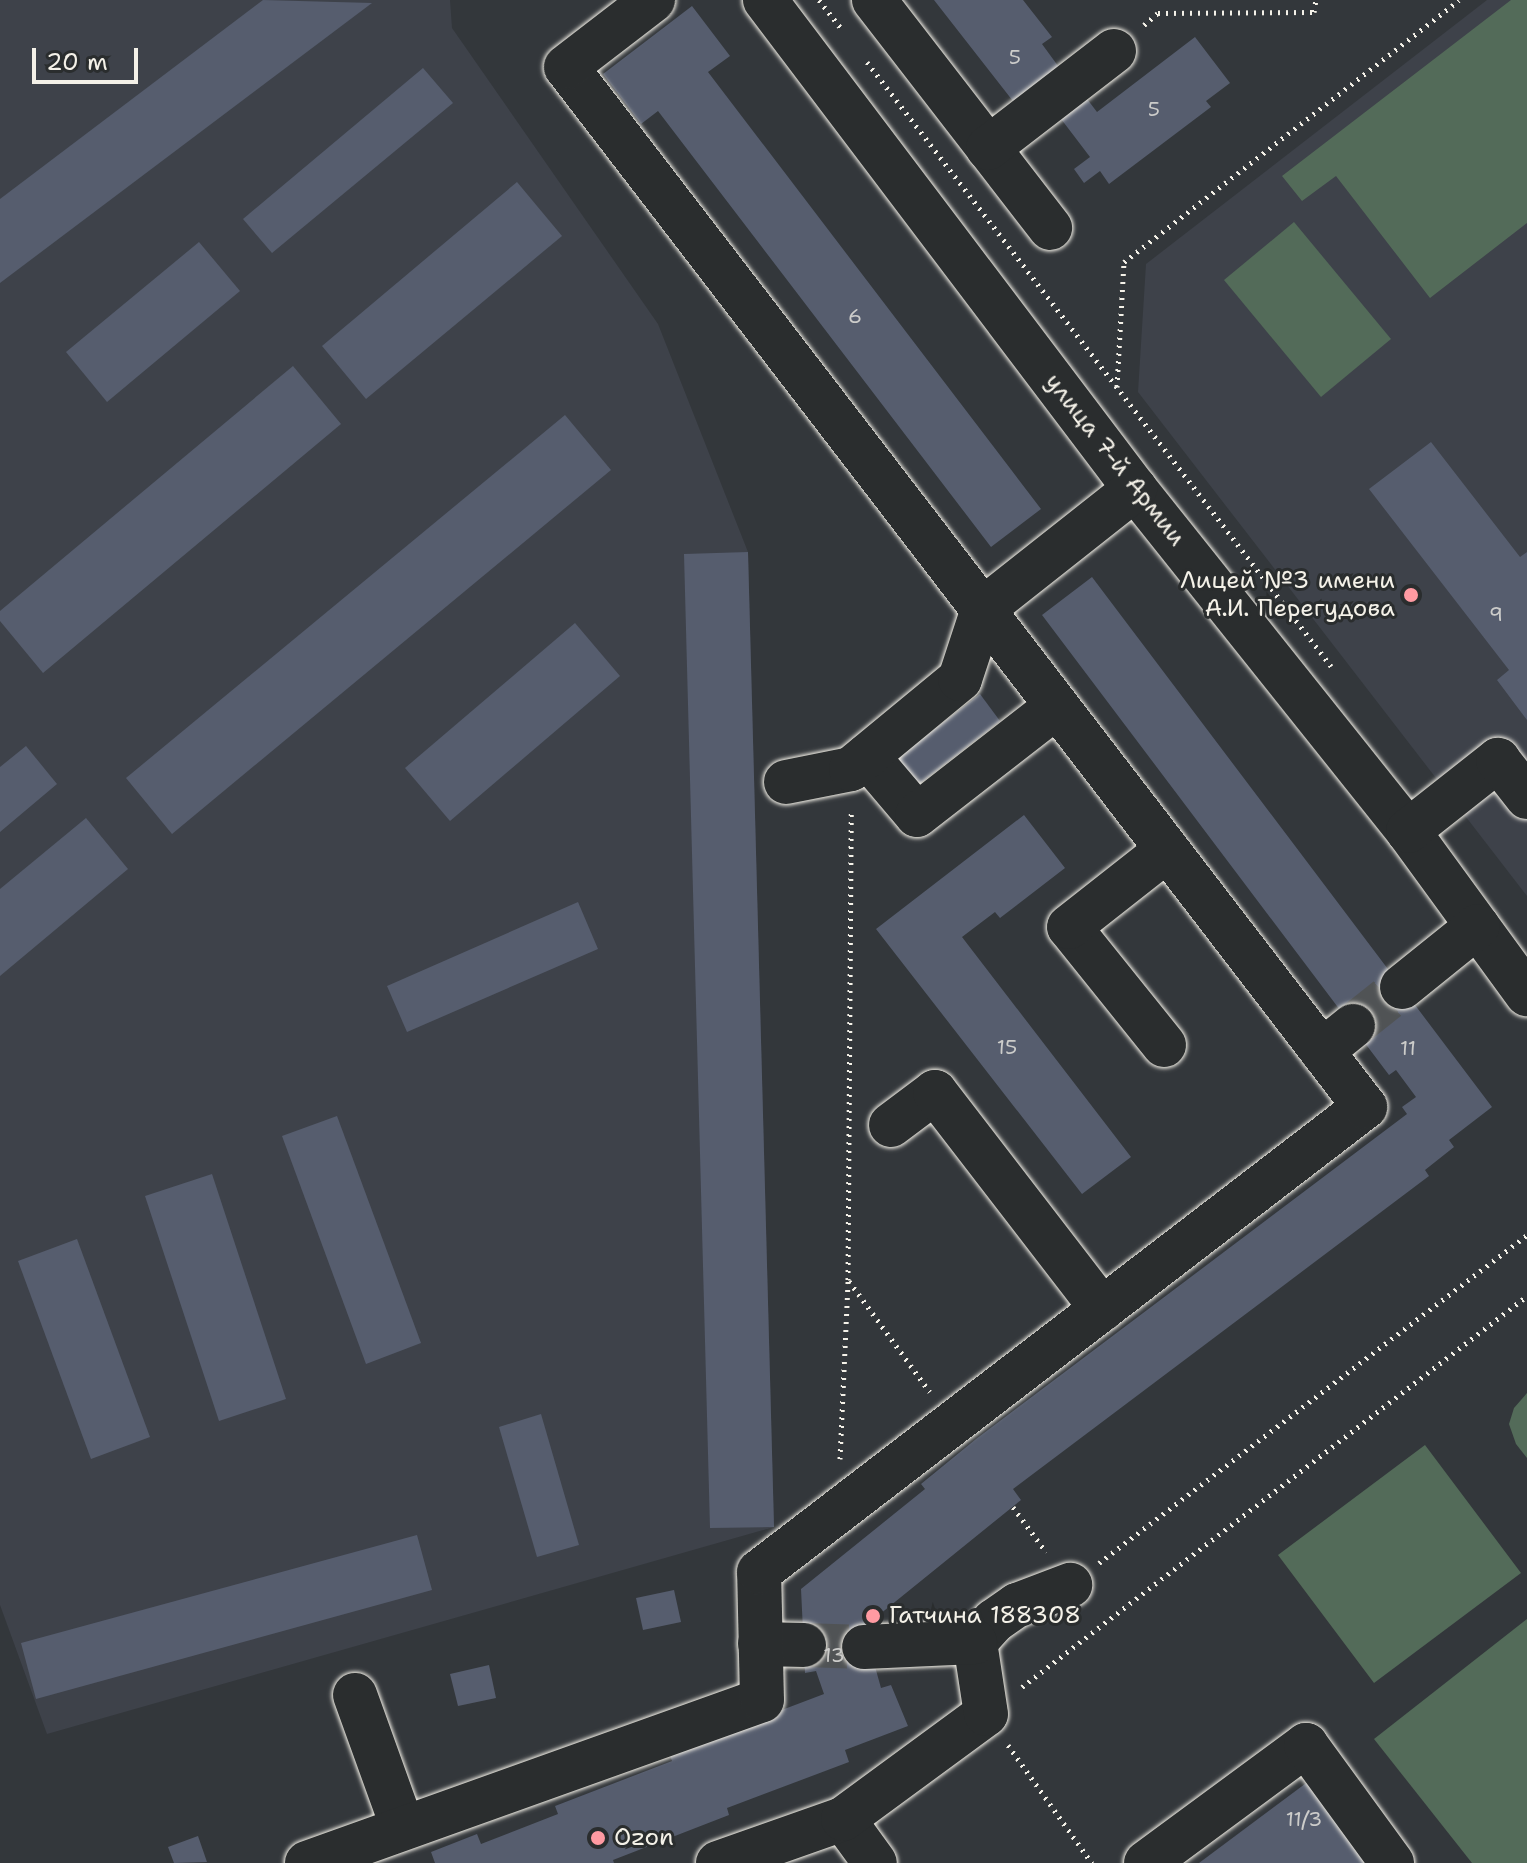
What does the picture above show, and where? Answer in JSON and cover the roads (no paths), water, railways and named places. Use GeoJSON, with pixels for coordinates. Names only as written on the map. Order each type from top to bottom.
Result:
{"type":"FeatureCollection","features":[{"type":"Feature","properties":{"kind":"street"},"geometry":{"type":"LineString","coordinates":[[307,1863],[380,1845],[762,1700],[759,1572],[1365,1107],[1337,1038],[1167,850],[566,67],[653,0]]}},
{"type":"Feature","properties":{"kind":"street","name":"улица 7-й Армии"},"geometry":{"type":"LineString","coordinates":[[765,0],[1135,489],[1408,831],[1527,994]]}},
{"type":"Feature","properties":{"kind":"street"},"geometry":{"type":"LineString","coordinates":[[874,0],[1050,228]]}},
{"type":"Feature","properties":{"kind":"street"},"geometry":{"type":"LineString","coordinates":[[988,148],[1114,51]]}},
{"type":"Feature","properties":{"kind":"street"},"geometry":{"type":"LineString","coordinates":[[786,782],[859,762],[960,679],[983,609],[1135,489]]}},
{"type":"Feature","properties":{"kind":"street"},"geometry":{"type":"LineString","coordinates":[[859,762],[917,815],[1057,706]]}},
{"type":"Feature","properties":{"kind":"street"},"geometry":{"type":"LineString","coordinates":[[1408,831],[1498,760],[1527,797]]}},
{"type":"Feature","properties":{"kind":"street"},"geometry":{"type":"LineString","coordinates":[[1164,1045],[1069,927],[1167,850]]}},
{"type":"Feature","properties":{"kind":"street"},"geometry":{"type":"LineString","coordinates":[[1402,987],[1478,926]]}},
{"type":"Feature","properties":{"kind":"street"},"geometry":{"type":"LineString","coordinates":[[891,1125],[935,1092],[1102,1309]]}},
{"type":"Feature","properties":{"kind":"street"},"geometry":{"type":"LineString","coordinates":[[864,1647],[975,1642],[994,1621],[1017,1605],[1070,1585]]}},
{"type":"Feature","properties":{"kind":"street"},"geometry":{"type":"LineString","coordinates":[[718,1863],[843,1819],[986,1714],[975,1642]]}},
{"type":"Feature","properties":{"kind":"street"},"geometry":{"type":"LineString","coordinates":[[760,1644],[804,1645]]}},
{"type":"Feature","properties":{"kind":"street"},"geometry":{"type":"LineString","coordinates":[[355,1695],[380,1845]]}},
{"type":"Feature","properties":{"kind":"street"},"geometry":{"type":"LineString","coordinates":[[1146,1863],[1306,1745],[1392,1863]]}},
{"type":"Feature","properties":{"kind":"street"},"geometry":{"type":"LineString","coordinates":[[843,1819],[875,1863]]}},
{"type":"Feature","properties":{"kind":"tunnel"},"geometry":{"type":"LineString","coordinates":[[1353,1026],[1402,987]]}},
{"type":"Feature","properties":{"kind":"tunnel"},"geometry":{"type":"LineString","coordinates":[[804,1645],[864,1647]]}},
{"type":"Feature","properties":{"kind":"place","name":"Лицей №3 имени А.И. Перегудова"},"geometry":{"type":"Point","coordinates":[1411,595]}},
{"type":"Feature","properties":{"kind":"place","name":"Гатчина 188308"},"geometry":{"type":"Point","coordinates":[873,1616]}},
{"type":"Feature","properties":{"kind":"place","name":"Ozon"},"geometry":{"type":"Point","coordinates":[598,1838]}}]}
